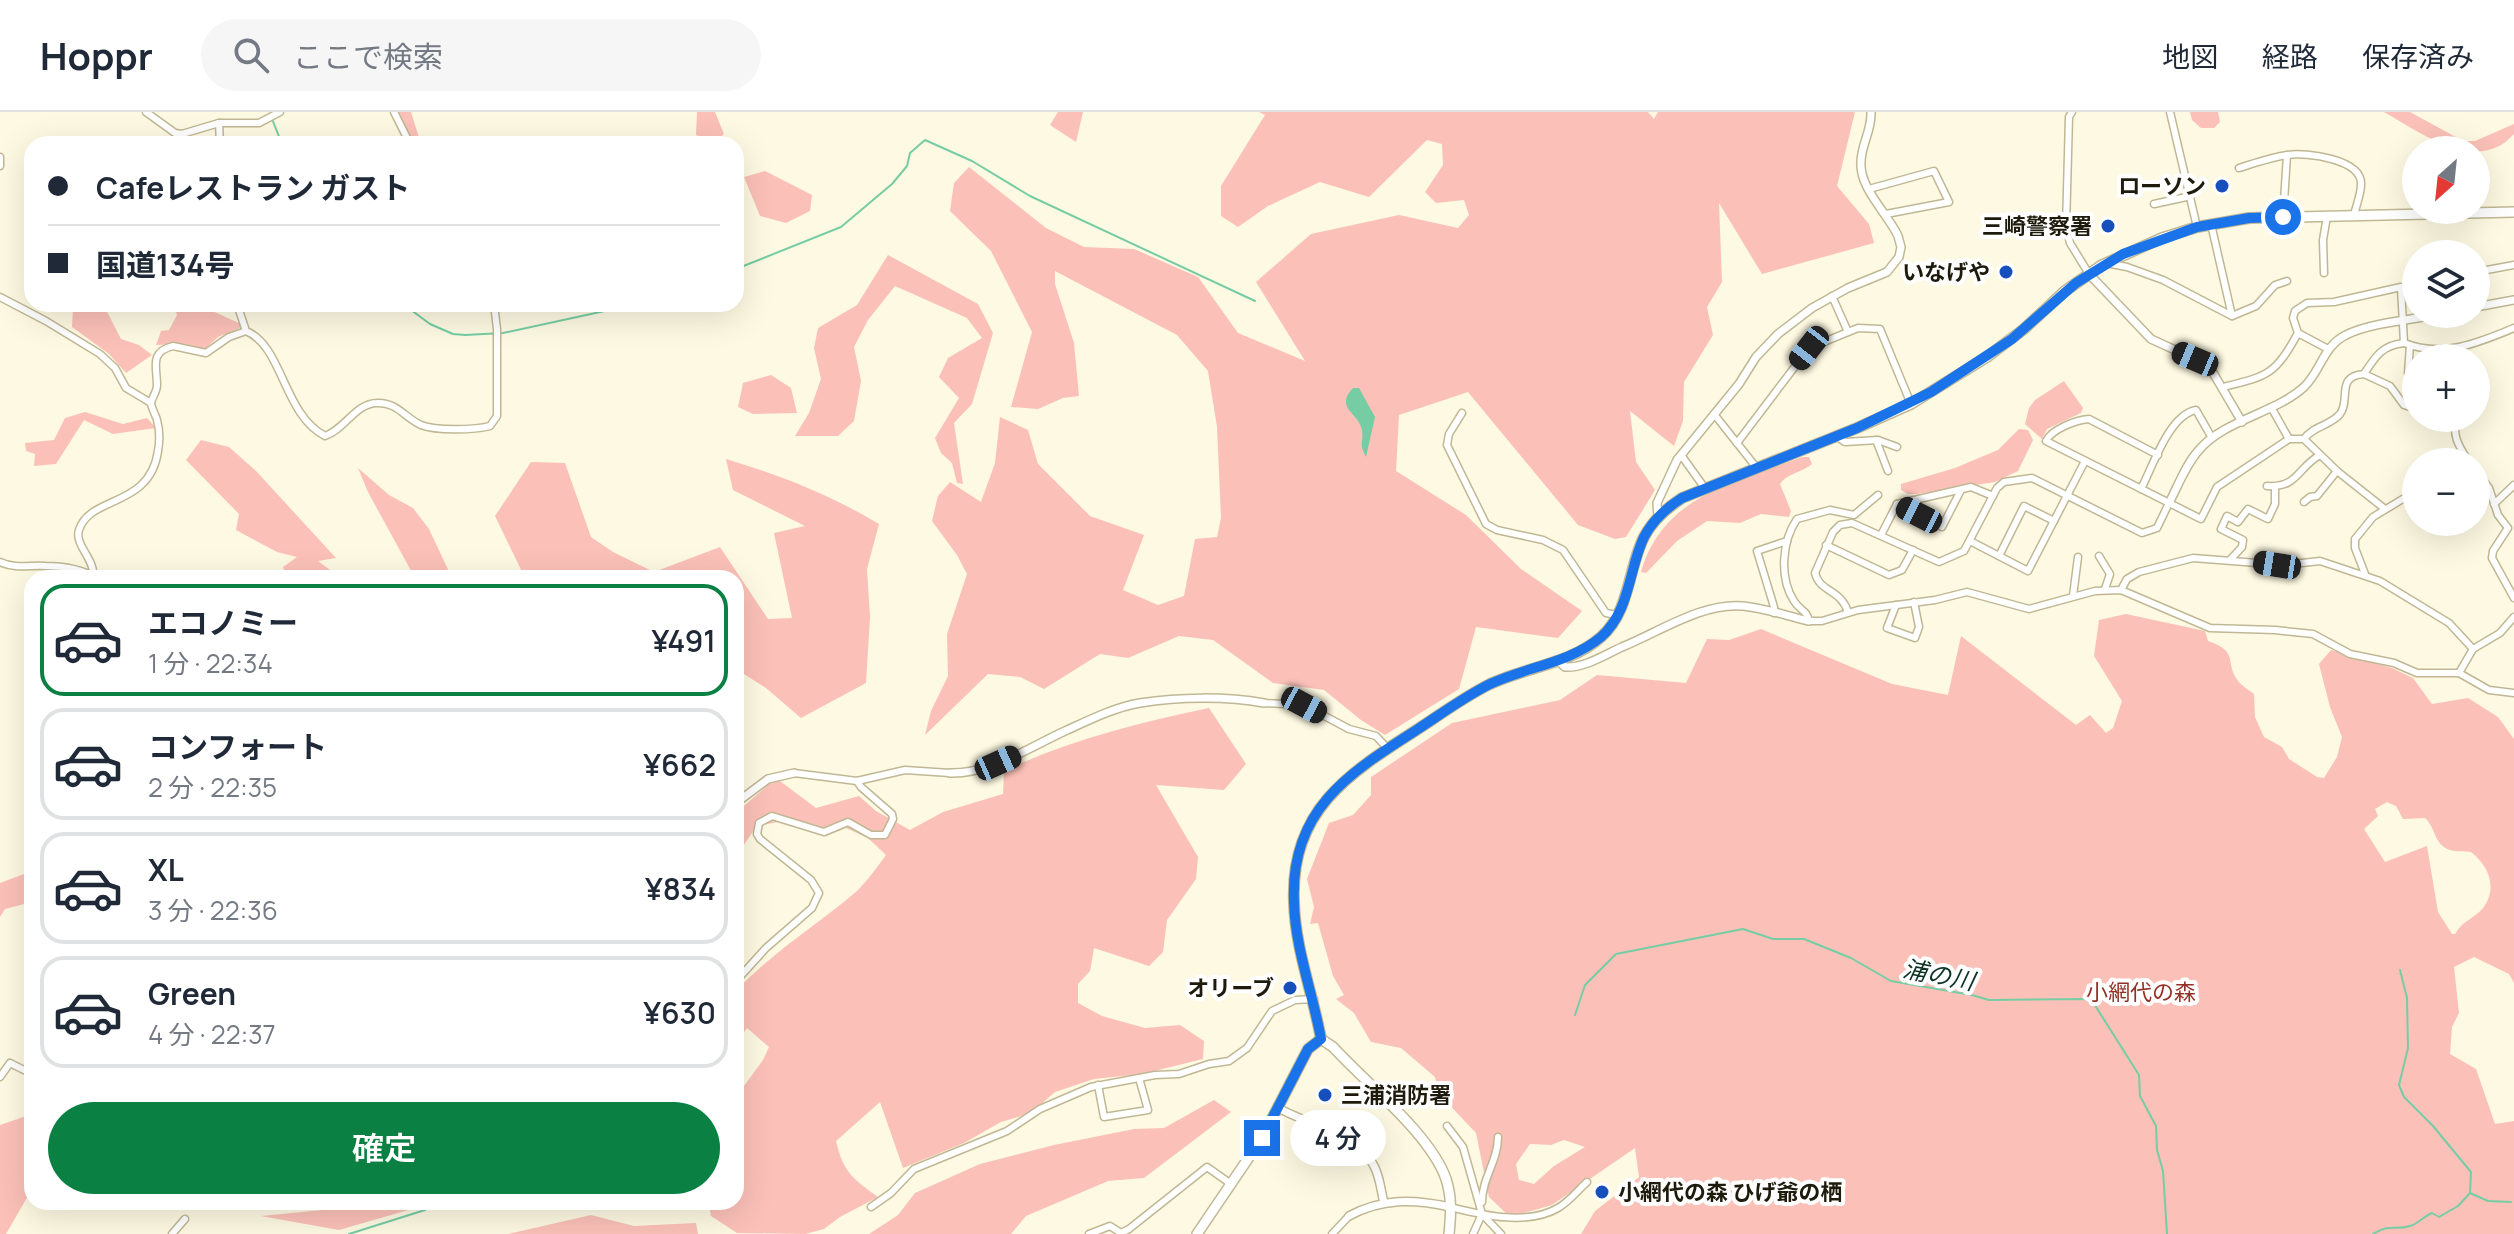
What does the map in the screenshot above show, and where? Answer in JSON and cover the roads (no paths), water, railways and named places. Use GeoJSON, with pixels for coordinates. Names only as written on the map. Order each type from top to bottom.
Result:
{"type":"FeatureCollection","features":[{"type":"Feature","properties":{"kind":"main road"},"geometry":{"type":"LineString","coordinates":[[1449,1234],[1450,1207],[1446,1179],[1433,1152],[1333,1047],[1321,1039],[1295,913],[1294,887],[1299,854],[1314,818],[1328,796],[1359,767],[1480,690],[1576,652],[1603,635],[1617,615],[1640,548],[1658,517],[1682,498],[1911,404],[1987,357],[2106,263],[2145,245],[2211,224],[2283,217],[2514,212]]}},
{"type":"Feature","properties":{"kind":"main road"},"geometry":{"type":"LineString","coordinates":[[1197,1234],[1262,1138],[1308,1049],[1321,1039]]}},
{"type":"Feature","properties":{"kind":"street"},"geometry":{"type":"LineString","coordinates":[[146,112],[175,133],[182,134],[219,123],[259,123],[278,113]]}},
{"type":"Feature","properties":{"kind":"street"},"geometry":{"type":"LineString","coordinates":[[394,112],[406,136]]}},
{"type":"Feature","properties":{"kind":"street"},"geometry":{"type":"LineString","coordinates":[[1658,517],[1657,503],[1681,455],[1771,341],[1794,321],[1832,296],[1879,276],[1897,262],[1900,241],[1861,173],[1871,112]]}},
{"type":"Feature","properties":{"kind":"street"},"geometry":{"type":"LineString","coordinates":[[2072,112],[2069,117],[2066,227],[2070,243],[2089,274],[2151,339],[2204,364],[2223,387],[2242,422]]}},
{"type":"Feature","properties":{"kind":"street"},"geometry":{"type":"LineString","coordinates":[[2170,112],[2197,227]]}},
{"type":"Feature","properties":{"kind":"street"},"geometry":{"type":"LineString","coordinates":[[219,123],[220,136]]}},
{"type":"Feature","properties":{"kind":"street"},"geometry":{"type":"LineString","coordinates":[[2239,168],[2287,155],[2308,154],[2344,163],[2356,171],[2362,183],[2354,215]]}},
{"type":"Feature","properties":{"kind":"street"},"geometry":{"type":"LineString","coordinates":[[2283,217],[2287,155]]}},
{"type":"Feature","properties":{"kind":"street"},"geometry":{"type":"LineString","coordinates":[[0,157],[0,166]]}},
{"type":"Feature","properties":{"kind":"street"},"geometry":{"type":"LineString","coordinates":[[1869,189],[1934,171],[1949,202],[1886,214]]}},
{"type":"Feature","properties":{"kind":"street"},"geometry":{"type":"LineString","coordinates":[[2154,204],[2191,196]]}},
{"type":"Feature","properties":{"kind":"street"},"geometry":{"type":"LineString","coordinates":[[2324,273],[2323,240],[2327,216]]}},
{"type":"Feature","properties":{"kind":"street"},"geometry":{"type":"LineString","coordinates":[[2211,224],[2232,316]]}},
{"type":"Feature","properties":{"kind":"street"},"geometry":{"type":"LineString","coordinates":[[2106,263],[2163,280],[2232,316]]}},
{"type":"Feature","properties":{"kind":"street"},"geometry":{"type":"LineString","coordinates":[[2490,269],[2514,265]]}},
{"type":"Feature","properties":{"kind":"street"},"geometry":{"type":"LineString","coordinates":[[2232,316],[2256,306],[2275,285],[2287,281]]}},
{"type":"Feature","properties":{"kind":"street"},"geometry":{"type":"LineString","coordinates":[[2328,349],[2298,333],[2293,318],[2295,311],[2307,303],[2334,302],[2401,287],[2402,304]]}},
{"type":"Feature","properties":{"kind":"street"},"geometry":{"type":"LineString","coordinates":[[1832,296],[1848,332]]}},
{"type":"Feature","properties":{"kind":"street"},"geometry":{"type":"LineString","coordinates":[[0,297],[24,311]]}},
{"type":"Feature","properties":{"kind":"street"},"geometry":{"type":"LineString","coordinates":[[2490,305],[2513,303]]}},
{"type":"Feature","properties":{"kind":"street"},"geometry":{"type":"LineString","coordinates":[[26,312],[100,354],[115,368],[126,388],[151,403]]}},
{"type":"Feature","properties":{"kind":"street"},"geometry":{"type":"LineString","coordinates":[[240,312],[246,331]]}},
{"type":"Feature","properties":{"kind":"street"},"geometry":{"type":"LineString","coordinates":[[94,570],[78,532],[88,518],[141,486],[151,475],[157,461],[160,435],[151,403],[157,390],[155,363],[162,351],[173,346],[206,353],[229,337],[246,331],[252,333],[273,359],[295,408],[325,436],[338,430],[364,407],[375,403],[396,407],[417,423],[430,428],[490,426],[497,416],[495,312]]}},
{"type":"Feature","properties":{"kind":"street"},"geometry":{"type":"LineString","coordinates":[[1848,612],[1840,596],[1820,584],[1815,576],[1816,567],[1835,529],[1846,523],[1856,523],[1932,560],[1942,561],[1961,554],[2000,484],[2024,477],[2036,479],[2145,533],[2157,528],[2192,459],[2212,438],[2304,386],[2328,349],[2351,333],[2402,322]]}},
{"type":"Feature","properties":{"kind":"street"},"geometry":{"type":"LineString","coordinates":[[1737,443],[1809,348],[1858,328],[1880,329],[1911,404]]}},
{"type":"Feature","properties":{"kind":"street"},"geometry":{"type":"LineString","coordinates":[[2404,328],[2407,344]]}},
{"type":"Feature","properties":{"kind":"street"},"geometry":{"type":"LineString","coordinates":[[2474,344],[2514,328]]}},
{"type":"Feature","properties":{"kind":"street"},"geometry":{"type":"LineString","coordinates":[[2223,387],[2265,376],[2283,361],[2298,333]]}},
{"type":"Feature","properties":{"kind":"street"},"geometry":{"type":"LineString","coordinates":[[2364,374],[2380,350],[2402,344]]}},
{"type":"Feature","properties":{"kind":"street"},"geometry":{"type":"LineString","coordinates":[[2304,439],[2309,432],[2328,424],[2340,413],[2344,407],[2346,385],[2353,377],[2364,374],[2390,386],[2402,402]]}},
{"type":"Feature","properties":{"kind":"street"},"geometry":{"type":"LineString","coordinates":[[2271,407],[2289,439]]}},
{"type":"Feature","properties":{"kind":"street"},"geometry":{"type":"LineString","coordinates":[[2141,489],[2177,419],[2193,410],[2199,412],[2212,438]]}},
{"type":"Feature","properties":{"kind":"street"},"geometry":{"type":"LineString","coordinates":[[1462,413],[1449,434],[1447,445],[1486,524],[1502,532],[1543,540],[1563,550],[1586,588],[1606,613],[1617,615]]}},
{"type":"Feature","properties":{"kind":"street"},"geometry":{"type":"LineString","coordinates":[[1714,414],[1756,467]]}},
{"type":"Feature","properties":{"kind":"street"},"geometry":{"type":"LineString","coordinates":[[2158,455],[2089,419],[2049,434],[2046,441],[2201,519],[2217,487],[2289,439],[2304,439],[2337,471],[2385,509]]}},
{"type":"Feature","properties":{"kind":"street"},"geometry":{"type":"LineString","coordinates":[[1836,436],[1845,442],[1876,440],[1897,447]]}},
{"type":"Feature","properties":{"kind":"street"},"geometry":{"type":"LineString","coordinates":[[1876,440],[1888,471]]}},
{"type":"Feature","properties":{"kind":"street"},"geometry":{"type":"LineString","coordinates":[[1681,455],[1704,487]]}},
{"type":"Feature","properties":{"kind":"street"},"geometry":{"type":"LineString","coordinates":[[2230,560],[2242,547],[2243,540],[2221,529],[2227,516],[2238,522],[2248,509],[2268,519],[2275,504],[2271,486],[2282,487],[2292,482],[2320,455]]}},
{"type":"Feature","properties":{"kind":"street"},"geometry":{"type":"LineString","coordinates":[[1970,541],[2028,571],[2085,461]]}},
{"type":"Feature","properties":{"kind":"street"},"geometry":{"type":"LineString","coordinates":[[2304,502],[2317,496],[2337,471]]}},
{"type":"Feature","properties":{"kind":"street"},"geometry":{"type":"LineString","coordinates":[[2494,504],[2514,485]]}},
{"type":"Feature","properties":{"kind":"street"},"geometry":{"type":"LineString","coordinates":[[1897,504],[1978,488],[1993,496]]}},
{"type":"Feature","properties":{"kind":"street"},"geometry":{"type":"LineString","coordinates":[[1897,504],[1942,527],[1961,490]]}},
{"type":"Feature","properties":{"kind":"street"},"geometry":{"type":"LineString","coordinates":[[2490,491],[2498,515],[2508,528],[2493,551],[2492,558],[2514,598]]}},
{"type":"Feature","properties":{"kind":"street"},"geometry":{"type":"LineString","coordinates":[[1809,621],[1807,613],[1794,602],[1784,565],[1787,541],[1797,519],[1830,510],[1854,515],[1878,495]]}},
{"type":"Feature","properties":{"kind":"street"},"geometry":{"type":"LineString","coordinates":[[2365,574],[2355,548],[2355,539],[2373,517],[2402,499]]}},
{"type":"Feature","properties":{"kind":"street"},"geometry":{"type":"LineString","coordinates":[[1881,535],[1897,504]]}},
{"type":"Feature","properties":{"kind":"street"},"geometry":{"type":"LineString","coordinates":[[1999,556],[2024,506],[2054,521]]}},
{"type":"Feature","properties":{"kind":"street"},"geometry":{"type":"LineString","coordinates":[[1774,613],[1757,551],[1787,541]]}},
{"type":"Feature","properties":{"kind":"street"},"geometry":{"type":"LineString","coordinates":[[1826,545],[1889,575],[1902,570],[1913,550]]}},
{"type":"Feature","properties":{"kind":"street"},"geometry":{"type":"LineString","coordinates":[[2099,556],[2110,574],[2105,589]]}},
{"type":"Feature","properties":{"kind":"street"},"geometry":{"type":"LineString","coordinates":[[2073,596],[2078,557]]}},
{"type":"Feature","properties":{"kind":"street"},"geometry":{"type":"LineString","coordinates":[[2121,590],[2132,576],[2193,558],[2283,565],[2320,561],[2365,574],[2442,618],[2473,649]]}},
{"type":"Feature","properties":{"kind":"street"},"geometry":{"type":"LineString","coordinates":[[0,562],[19,567],[62,567],[72,570]]}},
{"type":"Feature","properties":{"kind":"street"},"geometry":{"type":"LineString","coordinates":[[1557,660],[1565,667],[1579,666],[1709,609],[1741,606],[1822,621],[1848,612],[1972,593],[2029,609],[2105,589],[2121,590],[2210,628],[2313,634],[2340,651],[2394,663],[2412,672],[2459,673],[2489,690],[2514,693]]}},
{"type":"Feature","properties":{"kind":"street"},"geometry":{"type":"LineString","coordinates":[[1896,605],[1887,628],[1915,638],[1919,627],[1914,602]]}},
{"type":"Feature","properties":{"kind":"street"},"geometry":{"type":"LineString","coordinates":[[2459,673],[2473,649],[2500,633],[2514,617]]}},
{"type":"Feature","properties":{"kind":"street"},"geometry":{"type":"LineString","coordinates":[[744,797],[768,779],[794,773],[857,781],[905,770],[967,774],[1138,704],[1226,699],[1304,705],[1349,729],[1376,736],[1388,749]]}},
{"type":"Feature","properties":{"kind":"street"},"geometry":{"type":"LineString","coordinates":[[744,972],[766,948],[812,908],[819,893],[811,880],[760,839],[757,834],[759,823],[772,816],[824,832],[848,822],[871,835],[885,835],[893,819],[892,814],[857,781]]}},
{"type":"Feature","properties":{"kind":"street"},"geometry":{"type":"LineString","coordinates":[[871,1207],[891,1193],[914,1169],[1007,1131],[1040,1109],[1098,1085],[1179,1074],[1229,1061],[1247,1048],[1272,1011],[1295,1000],[1314,999]]}},
{"type":"Feature","properties":{"kind":"street"},"geometry":{"type":"LineString","coordinates":[[0,1077],[10,1063],[24,1070]]}},
{"type":"Feature","properties":{"kind":"street"},"geometry":{"type":"LineString","coordinates":[[1098,1085],[1104,1117],[1148,1110],[1139,1078]]}},
{"type":"Feature","properties":{"kind":"street"},"geometry":{"type":"LineString","coordinates":[[1278,1108],[1319,1125],[1362,1151],[1375,1166],[1384,1203]]}},
{"type":"Feature","properties":{"kind":"street"},"geometry":{"type":"LineString","coordinates":[[1447,1126],[1463,1147],[1482,1212],[1501,1234]]}},
{"type":"Feature","properties":{"kind":"street"},"geometry":{"type":"LineString","coordinates":[[1473,1234],[1482,1212],[1484,1181],[1495,1161],[1498,1137]]}},
{"type":"Feature","properties":{"kind":"street"},"geometry":{"type":"LineString","coordinates":[[1089,1234],[1110,1226],[1121,1233],[1129,1229],[1207,1167],[1231,1184]]}},
{"type":"Feature","properties":{"kind":"street"},"geometry":{"type":"LineString","coordinates":[[1332,1234],[1349,1216],[1384,1203],[1407,1200],[1522,1218],[1547,1214],[1575,1197],[1587,1182]]}},
{"type":"Feature","properties":{"kind":"street"},"geometry":{"type":"LineString","coordinates":[[172,1234],[185,1219]]}},
{"type":"Feature","properties":{"kind":"waterway"},"geometry":{"type":"LineString","coordinates":[[272,119],[279,136]]}},
{"type":"Feature","properties":{"kind":"waterway"},"geometry":{"type":"LineString","coordinates":[[744,266],[841,227],[892,184],[907,166],[910,153],[925,140],[972,161],[1030,196],[1255,301]]}},
{"type":"Feature","properties":{"kind":"waterway"},"geometry":{"type":"LineString","coordinates":[[414,312],[430,324],[453,334],[465,335],[503,333],[600,312]]}},
{"type":"Feature","properties":{"kind":"waterway","name":"浦の川"},"geometry":{"type":"LineString","coordinates":[[1575,1015],[1585,985],[1616,954],[1743,929],[1773,939],[1804,939],[1851,958],[1891,981],[1989,1000],[2091,999],[2139,1075],[2140,1096],[2156,1126],[2157,1150],[2163,1171],[2167,1234]]}},
{"type":"Feature","properties":{"kind":"waterway"},"geometry":{"type":"LineString","coordinates":[[2400,970],[2407,998],[2408,1048],[2399,1085],[2404,1097],[2471,1172],[2470,1193]]}},
{"type":"Feature","properties":{"kind":"waterway","name":"浦の川"},"geometry":{"type":"LineString","coordinates":[[2373,1234],[2384,1229],[2413,1225],[2432,1213],[2439,1217],[2458,1206],[2470,1193],[2488,1201],[2511,1202]]}},
{"type":"Feature","properties":{"kind":"waterway"},"geometry":{"type":"LineString","coordinates":[[349,1234],[425,1210]]}},
{"type":"Feature","properties":{"kind":"place","name":"ローソン"},"geometry":{"type":"Point","coordinates":[2222,186]}},
{"type":"Feature","properties":{"kind":"place","name":"三崎警察署"},"geometry":{"type":"Point","coordinates":[2108,226]}},
{"type":"Feature","properties":{"kind":"place","name":"いなげや"},"geometry":{"type":"Point","coordinates":[2006,272]}},
{"type":"Feature","properties":{"kind":"place","name":"オリーブ"},"geometry":{"type":"Point","coordinates":[1290,988]}},
{"type":"Feature","properties":{"kind":"place","name":"三浦消防署"},"geometry":{"type":"Point","coordinates":[1325,1095]}},
{"type":"Feature","properties":{"kind":"place","name":"小網代の森 ひげ爺の栖"},"geometry":{"type":"Point","coordinates":[1602,1192]}},
{"type":"Feature","properties":{"kind":"park label","name":"小網代の森"},"geometry":{"type":"Point","coordinates":[2141,992]}}]}
